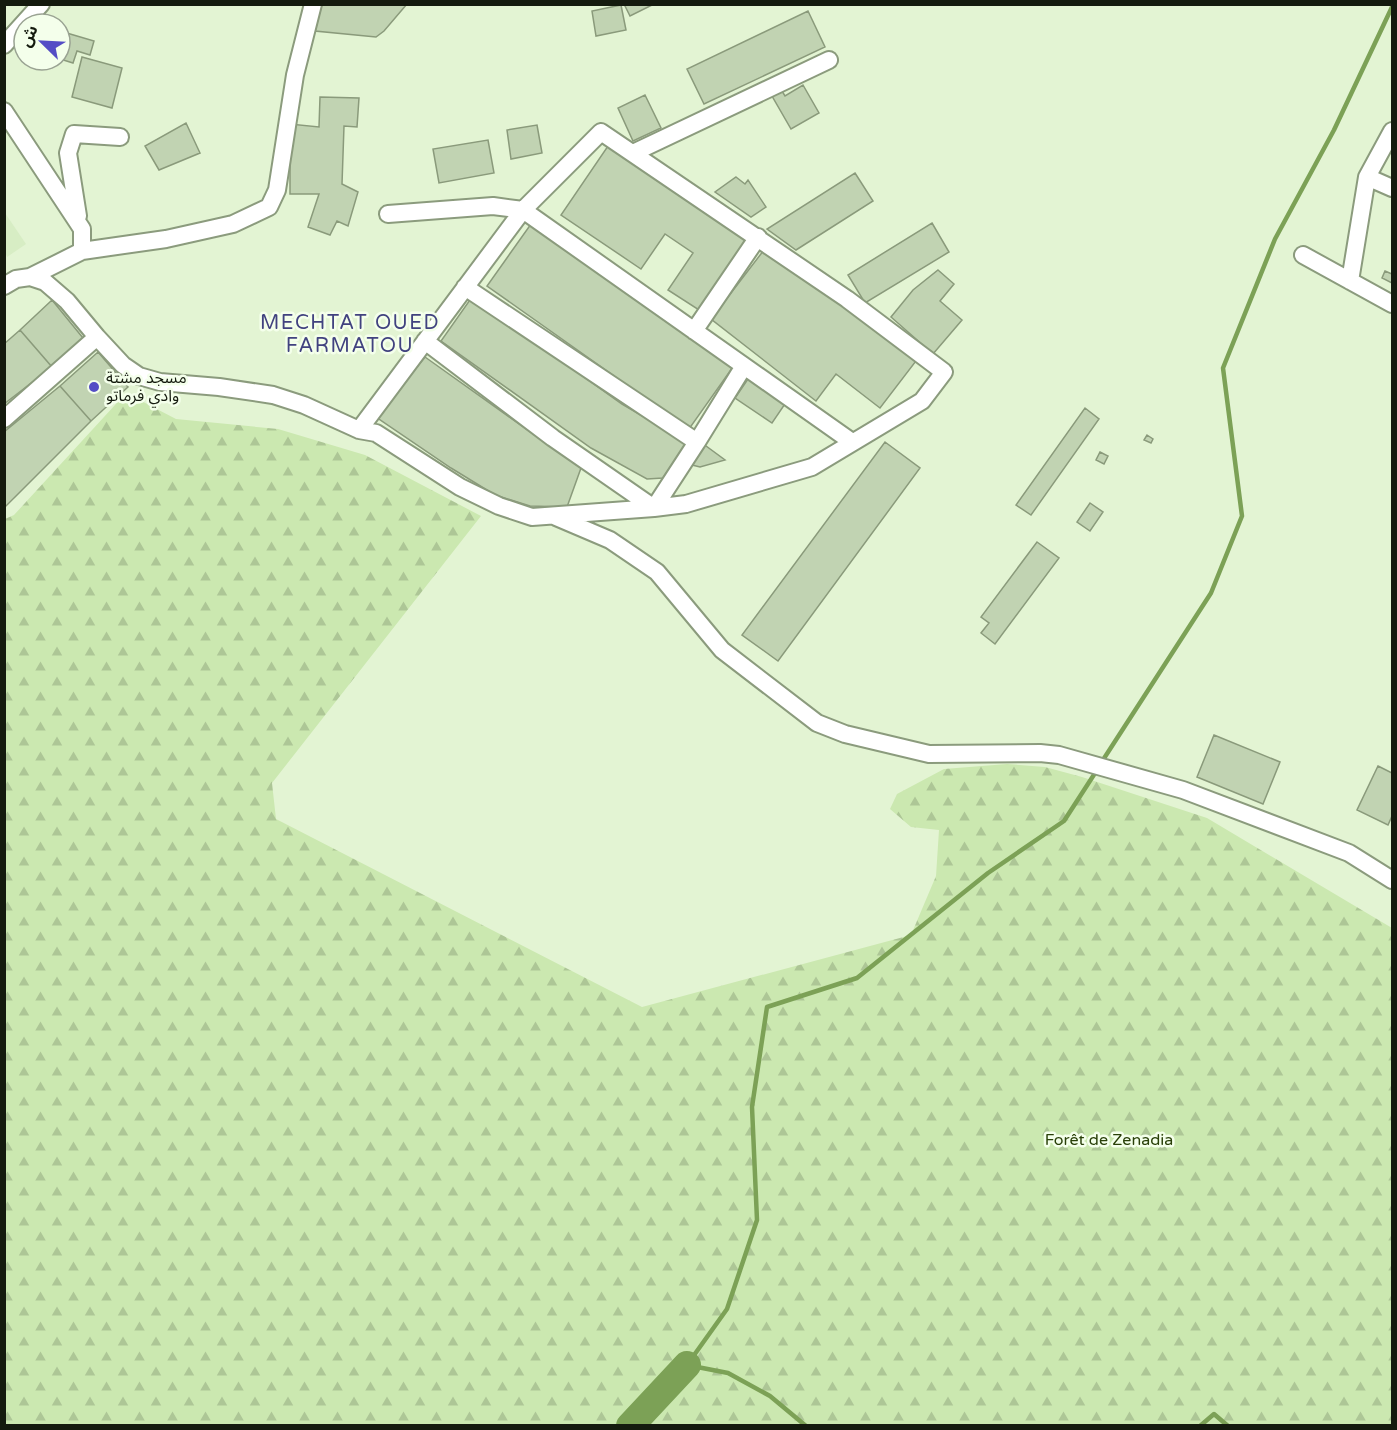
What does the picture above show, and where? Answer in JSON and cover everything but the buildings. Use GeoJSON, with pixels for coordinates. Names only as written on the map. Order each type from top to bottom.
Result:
{"type":"FeatureCollection","features":[{"type":"Feature","properties":{"kind":"street"},"geometry":{"type":"LineString","coordinates":[[4,45],[41,4]]}},
{"type":"Feature","properties":{"kind":"street"},"geometry":{"type":"LineString","coordinates":[[4,286],[16,279],[30,277],[82,251],[166,239],[233,224],[270,207],[277,190],[295,75],[313,4]]}},
{"type":"Feature","properties":{"kind":"street"},"geometry":{"type":"LineString","coordinates":[[633,153],[829,60]]}},
{"type":"Feature","properties":{"kind":"street"},"geometry":{"type":"LineString","coordinates":[[4,111],[80,226]]}},
{"type":"Feature","properties":{"kind":"street"},"geometry":{"type":"LineString","coordinates":[[1350,281],[1367,177],[1392,131]]}},
{"type":"Feature","properties":{"kind":"street"},"geometry":{"type":"LineString","coordinates":[[30,277],[45,282],[67,301],[123,365],[139,376],[160,382],[273,395],[304,405],[359,430],[376,433],[460,487],[499,506],[532,517],[686,504],[812,467],[922,401],[944,372],[847,299],[601,132],[523,210],[359,430]]}},
{"type":"Feature","properties":{"kind":"street"},"geometry":{"type":"LineString","coordinates":[[82,251],[82,229],[68,153],[74,134],[120,136]]}},
{"type":"Feature","properties":{"kind":"street"},"geometry":{"type":"LineString","coordinates":[[1367,177],[1392,188]]}},
{"type":"Feature","properties":{"kind":"street"},"geometry":{"type":"LineString","coordinates":[[388,214],[493,206],[523,210],[852,442]]}},
{"type":"Feature","properties":{"kind":"street"},"geometry":{"type":"LineString","coordinates":[[694,331],[758,237]]}},
{"type":"Feature","properties":{"kind":"street"},"geometry":{"type":"LineString","coordinates":[[1303,255],[1392,304]]}},
{"type":"Feature","properties":{"kind":"street"},"geometry":{"type":"LineString","coordinates":[[465,287],[697,442]]}},
{"type":"Feature","properties":{"kind":"street"},"geometry":{"type":"LineString","coordinates":[[4,418],[97,337]]}},
{"type":"Feature","properties":{"kind":"street"},"geometry":{"type":"LineString","coordinates":[[425,341],[554,438],[654,508]]}},
{"type":"Feature","properties":{"kind":"street"},"geometry":{"type":"LineString","coordinates":[[654,508],[744,366]]}},
{"type":"Feature","properties":{"kind":"street"},"geometry":{"type":"LineString","coordinates":[[552,515],[610,540],[657,572],[722,650],[817,723],[845,734],[929,754],[1041,753],[1059,755],[1183,790],[1349,853],[1392,880]]}},
{"type":"Feature","properties":{"kind":"shaded area"},"geometry":{"type":"Polygon","coordinates":[[[5,213],[26,244],[7,257],[5,252],[5,213]]]}},
{"type":"Feature","properties":{"kind":"green space","name":"Forêt de Zenadia"},"geometry":{"type":"Polygon","coordinates":[[[126,393],[176,419],[278,429],[365,455],[481,516],[272,783],[276,819],[642,1007],[911,935],[936,876],[939,830],[911,827],[890,809],[897,794],[944,769],[1007,764],[1045,767],[1207,818],[1392,928],[1392,1425],[5,1425],[5,519],[14,515],[126,393]]]}},
{"type":"Feature","properties":{"kind":"waterway"},"geometry":{"type":"LineString","coordinates":[[1101,763],[1211,593],[1242,516],[1223,368],[1275,239],[1334,130],[1392,7]]}},
{"type":"Feature","properties":{"kind":"waterway"},"geometry":{"type":"LineString","coordinates":[[806,1426],[770,1396],[728,1373],[687,1365],[727,1309],[757,1220],[752,1107],[767,1007],[857,978],[988,873],[1064,821],[1097,770]]}},
{"type":"Feature","properties":{"kind":"waterway"},"geometry":{"type":"LineString","coordinates":[[630,1426],[687,1365]]}},
{"type":"Feature","properties":{"kind":"waterway"},"geometry":{"type":"LineString","coordinates":[[1200,1426],[1214,1414],[1228,1426]]}},
{"type":"Feature","properties":{"kind":"place","name":"مسجد مشتة وادي فرماتو"},"geometry":{"type":"Point","coordinates":[94,387]}},
{"type":"Feature","properties":{"kind":"district","name":"MECHTAT OUED FARMATOU"},"geometry":{"type":"Point","coordinates":[350,334]}}]}
